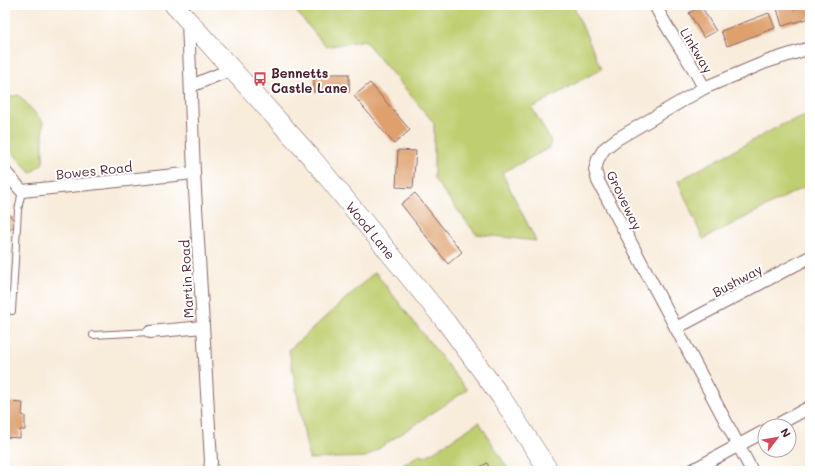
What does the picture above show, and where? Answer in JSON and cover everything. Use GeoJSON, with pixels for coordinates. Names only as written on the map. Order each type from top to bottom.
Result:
{"type":"FeatureCollection","features":[{"type":"Feature","properties":{"kind":"main road","name":"Wood Lane"},"geometry":{"type":"LineString","coordinates":[[174,5],[311,157],[446,322],[501,397],[549,471]]}},
{"type":"Feature","properties":{"kind":"street","name":"Linkway"},"geometry":{"type":"LineString","coordinates":[[655,5],[660,16],[697,74],[704,88]]}},
{"type":"Feature","properties":{"kind":"street","name":"Martin Road"},"geometry":{"type":"LineString","coordinates":[[188,22],[194,173],[211,461],[210,471]]}},
{"type":"Feature","properties":{"kind":"street","name":"Groveway"},"geometry":{"type":"LineString","coordinates":[[752,471],[598,181],[595,170],[598,159],[604,149],[613,142],[704,88],[766,62],[810,48]]}},
{"type":"Feature","properties":{"kind":"street"},"geometry":{"type":"LineString","coordinates":[[191,86],[232,69]]}},
{"type":"Feature","properties":{"kind":"street"},"geometry":{"type":"LineString","coordinates":[[5,172],[22,192]]}},
{"type":"Feature","properties":{"kind":"street","name":"Bowes Road"},"geometry":{"type":"LineString","coordinates":[[22,192],[194,173]]}},
{"type":"Feature","properties":{"kind":"street","name":"Bushway"},"geometry":{"type":"LineString","coordinates":[[676,328],[810,257]]}},
{"type":"Feature","properties":{"kind":"street"},"geometry":{"type":"LineString","coordinates":[[150,332],[203,327]]}},
{"type":"Feature","properties":{"kind":"street"},"geometry":{"type":"LineString","coordinates":[[790,418],[810,407]]}},
{"type":"Feature","properties":{"kind":"street"},"geometry":{"type":"LineString","coordinates":[[691,471],[757,435]]}},
{"type":"Feature","properties":{"kind":"lane"},"geometry":{"type":"LineString","coordinates":[[12,311],[18,210],[22,192]]}},
{"type":"Feature","properties":{"kind":"lane"},"geometry":{"type":"LineString","coordinates":[[93,335],[150,332]]}},
{"type":"Feature","properties":{"kind":"green space"},"geometry":{"type":"Polygon","coordinates":[[[291,5],[573,5],[601,69],[532,108],[551,141],[549,148],[502,173],[536,241],[476,234],[434,179],[434,123],[364,40],[326,47],[291,5]]]}},
{"type":"Feature","properties":{"kind":"green space"},"geometry":{"type":"Polygon","coordinates":[[[19,95],[43,122],[43,163],[31,173],[5,144],[5,98],[19,95]]]}},
{"type":"Feature","properties":{"kind":"green space"},"geometry":{"type":"Polygon","coordinates":[[[810,115],[810,184],[703,239],[678,181],[783,124],[810,115]]]}},
{"type":"Feature","properties":{"kind":"green space"},"geometry":{"type":"Polygon","coordinates":[[[375,272],[467,390],[366,457],[309,459],[289,350],[375,272]]]}},
{"type":"Feature","properties":{"kind":"green space"},"geometry":{"type":"Polygon","coordinates":[[[479,422],[509,471],[394,471],[420,454],[423,457],[430,454],[479,422]]]}},
{"type":"Feature","properties":{"kind":"building"},"geometry":{"type":"Polygon","coordinates":[[[776,5],[792,5],[793,10],[802,7],[802,5],[810,5],[810,18],[782,26],[776,5]]]}},
{"type":"Feature","properties":{"kind":"building"},"geometry":{"type":"Polygon","coordinates":[[[701,6],[716,31],[704,38],[689,13],[701,6]]]}},
{"type":"Feature","properties":{"kind":"building"},"geometry":{"type":"Polygon","coordinates":[[[769,13],[775,28],[727,46],[721,31],[769,13]]]}},
{"type":"Feature","properties":{"kind":"building"},"geometry":{"type":"Polygon","coordinates":[[[314,74],[349,74],[349,92],[314,92],[314,74]]]}},
{"type":"Feature","properties":{"kind":"building"},"geometry":{"type":"Polygon","coordinates":[[[370,83],[410,130],[394,144],[354,96],[370,83]]]}},
{"type":"Feature","properties":{"kind":"building"},"geometry":{"type":"Polygon","coordinates":[[[398,150],[416,151],[413,188],[396,187],[398,150]]]}},
{"type":"Feature","properties":{"kind":"building"},"geometry":{"type":"Polygon","coordinates":[[[415,193],[462,252],[448,264],[401,204],[415,193]]]}},
{"type":"Feature","properties":{"kind":"building"},"geometry":{"type":"Polygon","coordinates":[[[5,210],[17,223],[5,234],[5,210]]]}},
{"type":"Feature","properties":{"kind":"building"},"geometry":{"type":"Polygon","coordinates":[[[5,402],[23,403],[22,415],[25,416],[25,430],[20,430],[20,438],[5,437],[5,402]]]}},
{"type":"Feature","properties":{"kind":"building"},"geometry":{"type":"Polygon","coordinates":[[[487,463],[491,471],[474,471],[487,463]]]}},
{"type":"Feature","properties":{"kind":"place","name":"Bennetts Castle Lane"},"geometry":{"type":"Point","coordinates":[260,79]}}]}
